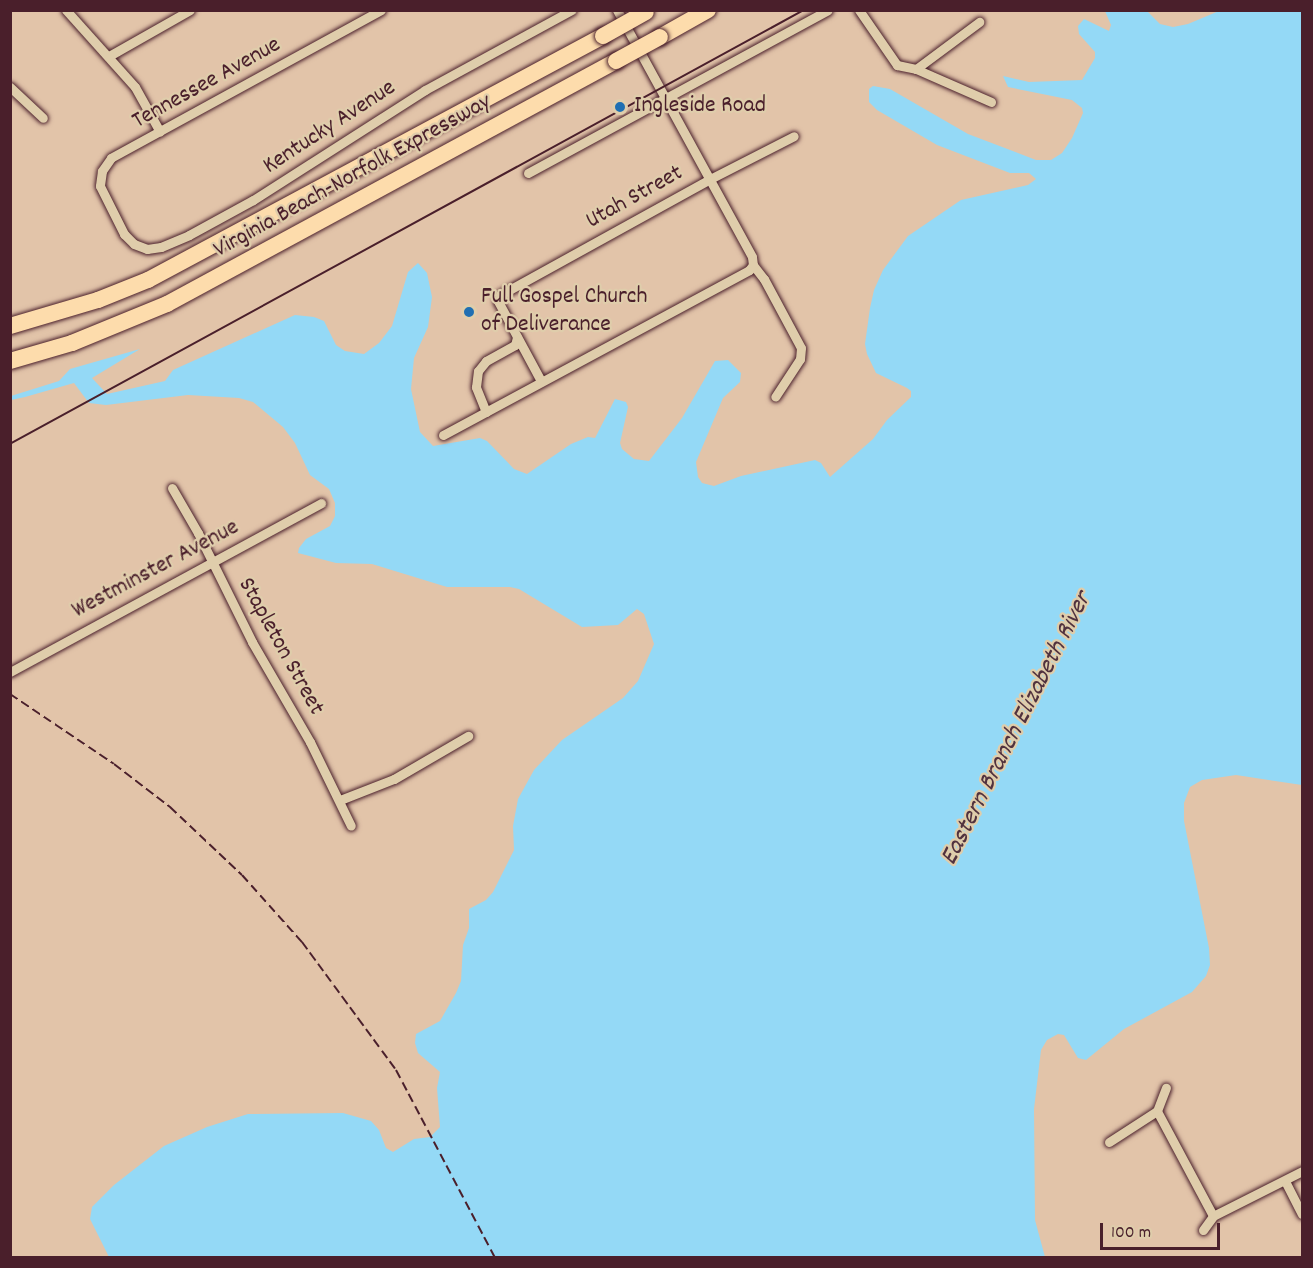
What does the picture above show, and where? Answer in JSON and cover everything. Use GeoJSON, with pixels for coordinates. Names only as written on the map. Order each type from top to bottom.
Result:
{"type":"FeatureCollection","features":[{"type":"Feature","properties":{"kind":"highway","name":"Virginia Beach-Norfolk Expressway"},"geometry":{"type":"LineString","coordinates":[[10,362],[72,343],[167,303],[708,10]]}},
{"type":"Feature","properties":{"kind":"highway","name":"Virginia Beach-Norfolk Expressway"},"geometry":{"type":"LineString","coordinates":[[10,326],[98,300],[158,275],[648,11]]}},
{"type":"Feature","properties":{"kind":"street"},"geometry":{"type":"LineString","coordinates":[[66,10],[135,87],[160,132]]}},
{"type":"Feature","properties":{"kind":"street"},"geometry":{"type":"LineString","coordinates":[[109,57],[190,10]]}},
{"type":"Feature","properties":{"kind":"street","name":"Tennessee Avenue"},"geometry":{"type":"LineString","coordinates":[[115,219],[102,194],[102,171],[111,158],[381,10]]}},
{"type":"Feature","properties":{"kind":"street","name":"Kentucky Avenue"},"geometry":{"type":"LineString","coordinates":[[115,219],[124,234],[140,247],[155,249],[180,239],[253,200],[425,90],[572,10]]}},
{"type":"Feature","properties":{"kind":"street"},"geometry":{"type":"LineString","coordinates":[[617,10],[752,257],[753,265],[764,279],[801,348],[800,359],[776,397]]}},
{"type":"Feature","properties":{"kind":"street"},"geometry":{"type":"LineString","coordinates":[[528,173],[828,10]]}},
{"type":"Feature","properties":{"kind":"street"},"geometry":{"type":"LineString","coordinates":[[859,10],[893,62],[916,69],[991,102]]}},
{"type":"Feature","properties":{"kind":"street"},"geometry":{"type":"LineString","coordinates":[[916,69],[979,22]]}},
{"type":"Feature","properties":{"kind":"street"},"geometry":{"type":"LineString","coordinates":[[10,87],[43,118]]}},
{"type":"Feature","properties":{"kind":"street","name":"Utah Street"},"geometry":{"type":"LineString","coordinates":[[517,337],[498,298],[710,179],[794,136]]}},
{"type":"Feature","properties":{"kind":"street"},"geometry":{"type":"LineString","coordinates":[[443,435],[749,270],[753,265]]}},
{"type":"Feature","properties":{"kind":"street"},"geometry":{"type":"LineString","coordinates":[[517,337],[541,381]]}},
{"type":"Feature","properties":{"kind":"street"},"geometry":{"type":"LineString","coordinates":[[486,412],[476,387],[478,371],[486,361],[515,345],[517,337]]}},
{"type":"Feature","properties":{"kind":"street","name":"Stapleton Street"},"geometry":{"type":"LineString","coordinates":[[172,488],[340,800],[351,826]]}},
{"type":"Feature","properties":{"kind":"street","name":"Westminster Avenue"},"geometry":{"type":"LineString","coordinates":[[10,672],[321,503]]}},
{"type":"Feature","properties":{"kind":"street"},"geometry":{"type":"LineString","coordinates":[[340,800],[394,779],[468,736]]}},
{"type":"Feature","properties":{"kind":"street"},"geometry":{"type":"LineString","coordinates":[[1109,1142],[1157,1111],[1167,1088]]}},
{"type":"Feature","properties":{"kind":"street"},"geometry":{"type":"LineString","coordinates":[[1157,1111],[1213,1216]]}},
{"type":"Feature","properties":{"kind":"street"},"geometry":{"type":"LineString","coordinates":[[1203,1230],[1213,1216],[1302,1171]]}},
{"type":"Feature","properties":{"kind":"street"},"geometry":{"type":"LineString","coordinates":[[1285,1181],[1302,1214]]}},
{"type":"Feature","properties":{"kind":"water","name":"Eastern Branch Elizabeth River"},"geometry":{"type":"Polygon","coordinates":[[[1105,11],[1147,11],[1160,24],[1173,27],[1188,24],[1219,11],[1302,11],[1302,785],[1236,775],[1202,780],[1190,787],[1184,803],[1184,821],[1209,948],[1210,965],[1206,976],[1192,992],[1124,1029],[1086,1060],[1078,1058],[1064,1035],[1058,1034],[1047,1040],[1041,1050],[1034,1109],[1035,1220],[1045,1257],[109,1257],[90,1219],[92,1207],[114,1185],[164,1146],[207,1127],[248,1114],[343,1113],[371,1121],[379,1130],[386,1148],[393,1152],[414,1139],[430,1137],[440,1127],[437,1088],[440,1072],[418,1053],[415,1043],[416,1034],[440,1021],[456,993],[461,981],[463,945],[469,928],[469,909],[486,900],[493,892],[514,850],[513,826],[518,799],[534,770],[562,740],[623,698],[638,681],[654,644],[644,614],[637,609],[618,625],[582,627],[519,589],[447,587],[372,564],[336,563],[298,553],[306,539],[330,526],[335,516],[335,503],[329,489],[310,475],[295,443],[283,427],[253,402],[239,398],[188,395],[106,405],[89,403],[74,383],[11,400],[11,396],[59,381],[70,369],[140,349],[92,378],[107,394],[165,381],[173,370],[295,315],[314,317],[324,321],[336,345],[345,351],[364,354],[379,343],[392,326],[408,272],[418,263],[427,273],[432,297],[428,327],[414,358],[411,389],[420,432],[433,446],[480,438],[487,441],[514,469],[527,474],[571,444],[588,437],[595,438],[615,399],[626,402],[628,407],[620,443],[622,449],[634,459],[649,461],[682,418],[715,361],[728,360],[741,373],[740,382],[723,398],[696,462],[698,477],[702,483],[714,486],[741,476],[815,460],[821,463],[830,477],[873,439],[887,420],[911,397],[911,391],[907,388],[876,373],[867,354],[865,344],[870,308],[874,290],[883,270],[908,236],[961,200],[1028,185],[1036,179],[1029,173],[1010,173],[937,145],[877,110],[869,102],[869,89],[873,86],[890,89],[968,134],[1036,160],[1051,160],[1062,153],[1072,138],[1083,113],[1082,108],[1072,100],[1008,87],[1003,76],[1029,82],[1082,80],[1095,58],[1095,52],[1079,34],[1078,26],[1084,19],[1109,31],[1111,25],[1105,11]]]}},
{"type":"Feature","properties":{"kind":"tram line"},"geometry":{"type":"LineString","coordinates":[[10,444],[804,10]]}},
{"type":"Feature","properties":{"kind":"railway"},"geometry":{"type":"LineString","coordinates":[[10,694],[114,764],[170,807],[242,875],[302,942],[396,1070],[495,1258]]}},
{"type":"Feature","properties":{"kind":"place","name":"Ingleside Road"},"geometry":{"type":"Point","coordinates":[620,107]}},
{"type":"Feature","properties":{"kind":"place","name":"Full Gospel Church of Deliverance"},"geometry":{"type":"Point","coordinates":[469,312]}}]}
